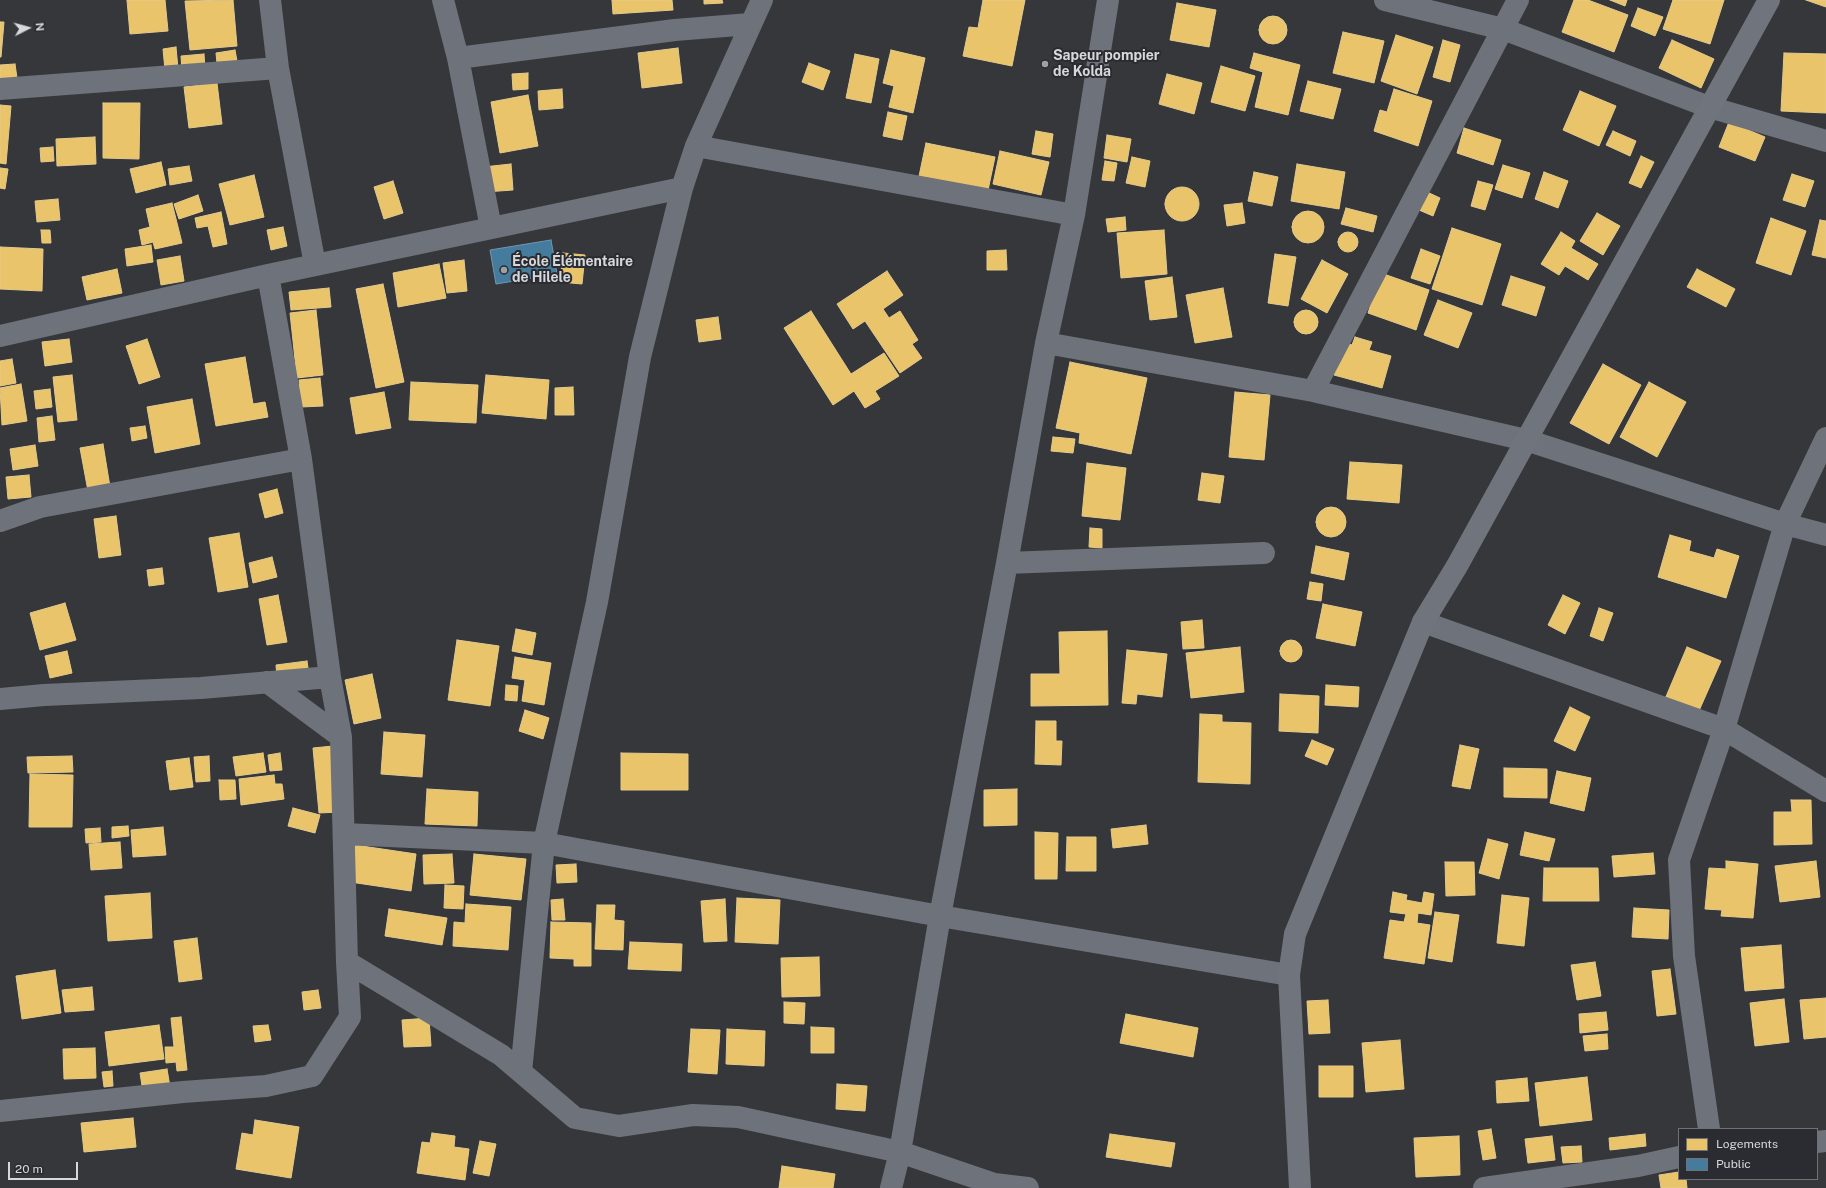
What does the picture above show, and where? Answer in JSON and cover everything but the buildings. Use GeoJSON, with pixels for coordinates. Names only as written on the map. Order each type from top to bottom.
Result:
{"type":"FeatureCollection","features":[{"type":"Feature","properties":{"kind":"street"},"geometry":{"type":"LineString","coordinates":[[270,0],[278,68],[315,265]]}},
{"type":"Feature","properties":{"kind":"street"},"geometry":{"type":"LineString","coordinates":[[443,0],[458,58],[491,228]]}},
{"type":"Feature","properties":{"kind":"street"},"geometry":{"type":"LineString","coordinates":[[521,1072],[544,842],[597,602],[640,357],[682,188],[696,146],[762,0]]}},
{"type":"Feature","properties":{"kind":"street"},"geometry":{"type":"LineString","coordinates":[[891,1188],[900,1152],[940,916],[1007,563],[1046,343],[1074,215],[1108,0]]}},
{"type":"Feature","properties":{"kind":"street"},"geometry":{"type":"LineString","coordinates":[[1385,0],[1503,29],[1709,107],[1826,141]]}},
{"type":"Feature","properties":{"kind":"street"},"geometry":{"type":"LineString","coordinates":[[1313,391],[1518,0]]}},
{"type":"Feature","properties":{"kind":"street"},"geometry":{"type":"LineString","coordinates":[[1300,1188],[1289,975],[1295,934],[1424,622],[1457,566],[1769,0]]}},
{"type":"Feature","properties":{"kind":"street"},"geometry":{"type":"LineString","coordinates":[[458,58],[675,30],[750,24]]}},
{"type":"Feature","properties":{"kind":"street"},"geometry":{"type":"LineString","coordinates":[[0,89],[278,68]]}},
{"type":"Feature","properties":{"kind":"street"},"geometry":{"type":"LineString","coordinates":[[696,146],[1074,215]]}},
{"type":"Feature","properties":{"kind":"street"},"geometry":{"type":"LineString","coordinates":[[0,336],[268,275],[682,188]]}},
{"type":"Feature","properties":{"kind":"street"},"geometry":{"type":"LineString","coordinates":[[0,1110],[183,1092],[266,1086],[312,1076],[350,1018],[347,962],[341,737],[330,677],[301,459],[268,275]]}},
{"type":"Feature","properties":{"kind":"street"},"geometry":{"type":"LineString","coordinates":[[1046,343],[1313,391],[1526,440],[1785,524],[1826,535]]}},
{"type":"Feature","properties":{"kind":"street"},"geometry":{"type":"LineString","coordinates":[[1709,1128],[1684,956],[1679,860],[1724,729],[1785,524],[1826,438]]}},
{"type":"Feature","properties":{"kind":"street"},"geometry":{"type":"LineString","coordinates":[[0,521],[40,507],[301,459]]}},
{"type":"Feature","properties":{"kind":"street"},"geometry":{"type":"LineString","coordinates":[[1007,563],[1264,553]]}},
{"type":"Feature","properties":{"kind":"street"},"geometry":{"type":"LineString","coordinates":[[1424,622],[1724,729],[1826,791]]}},
{"type":"Feature","properties":{"kind":"street"},"geometry":{"type":"LineString","coordinates":[[0,699],[44,695],[201,688],[330,677]]}},
{"type":"Feature","properties":{"kind":"street"},"geometry":{"type":"LineString","coordinates":[[267,682],[341,737]]}},
{"type":"Feature","properties":{"kind":"street"},"geometry":{"type":"LineString","coordinates":[[344,834],[544,842],[940,916],[1289,975]]}},
{"type":"Feature","properties":{"kind":"street"},"geometry":{"type":"LineString","coordinates":[[347,962],[501,1055],[575,1118],[619,1126],[693,1114],[738,1117],[900,1152],[994,1184],[1028,1188]]}},
{"type":"Feature","properties":{"kind":"street"},"geometry":{"type":"LineString","coordinates":[[1484,1188],[1638,1166],[1678,1157]]}},
{"type":"Feature","properties":{"kind":"place","name":"Sapeur pompier de Kolda"},"geometry":{"type":"Point","coordinates":[1045,64]}},
{"type":"Feature","properties":{"kind":"place","name":"École Élémentaire de Hilele"},"geometry":{"type":"Point","coordinates":[504,270]}}]}
